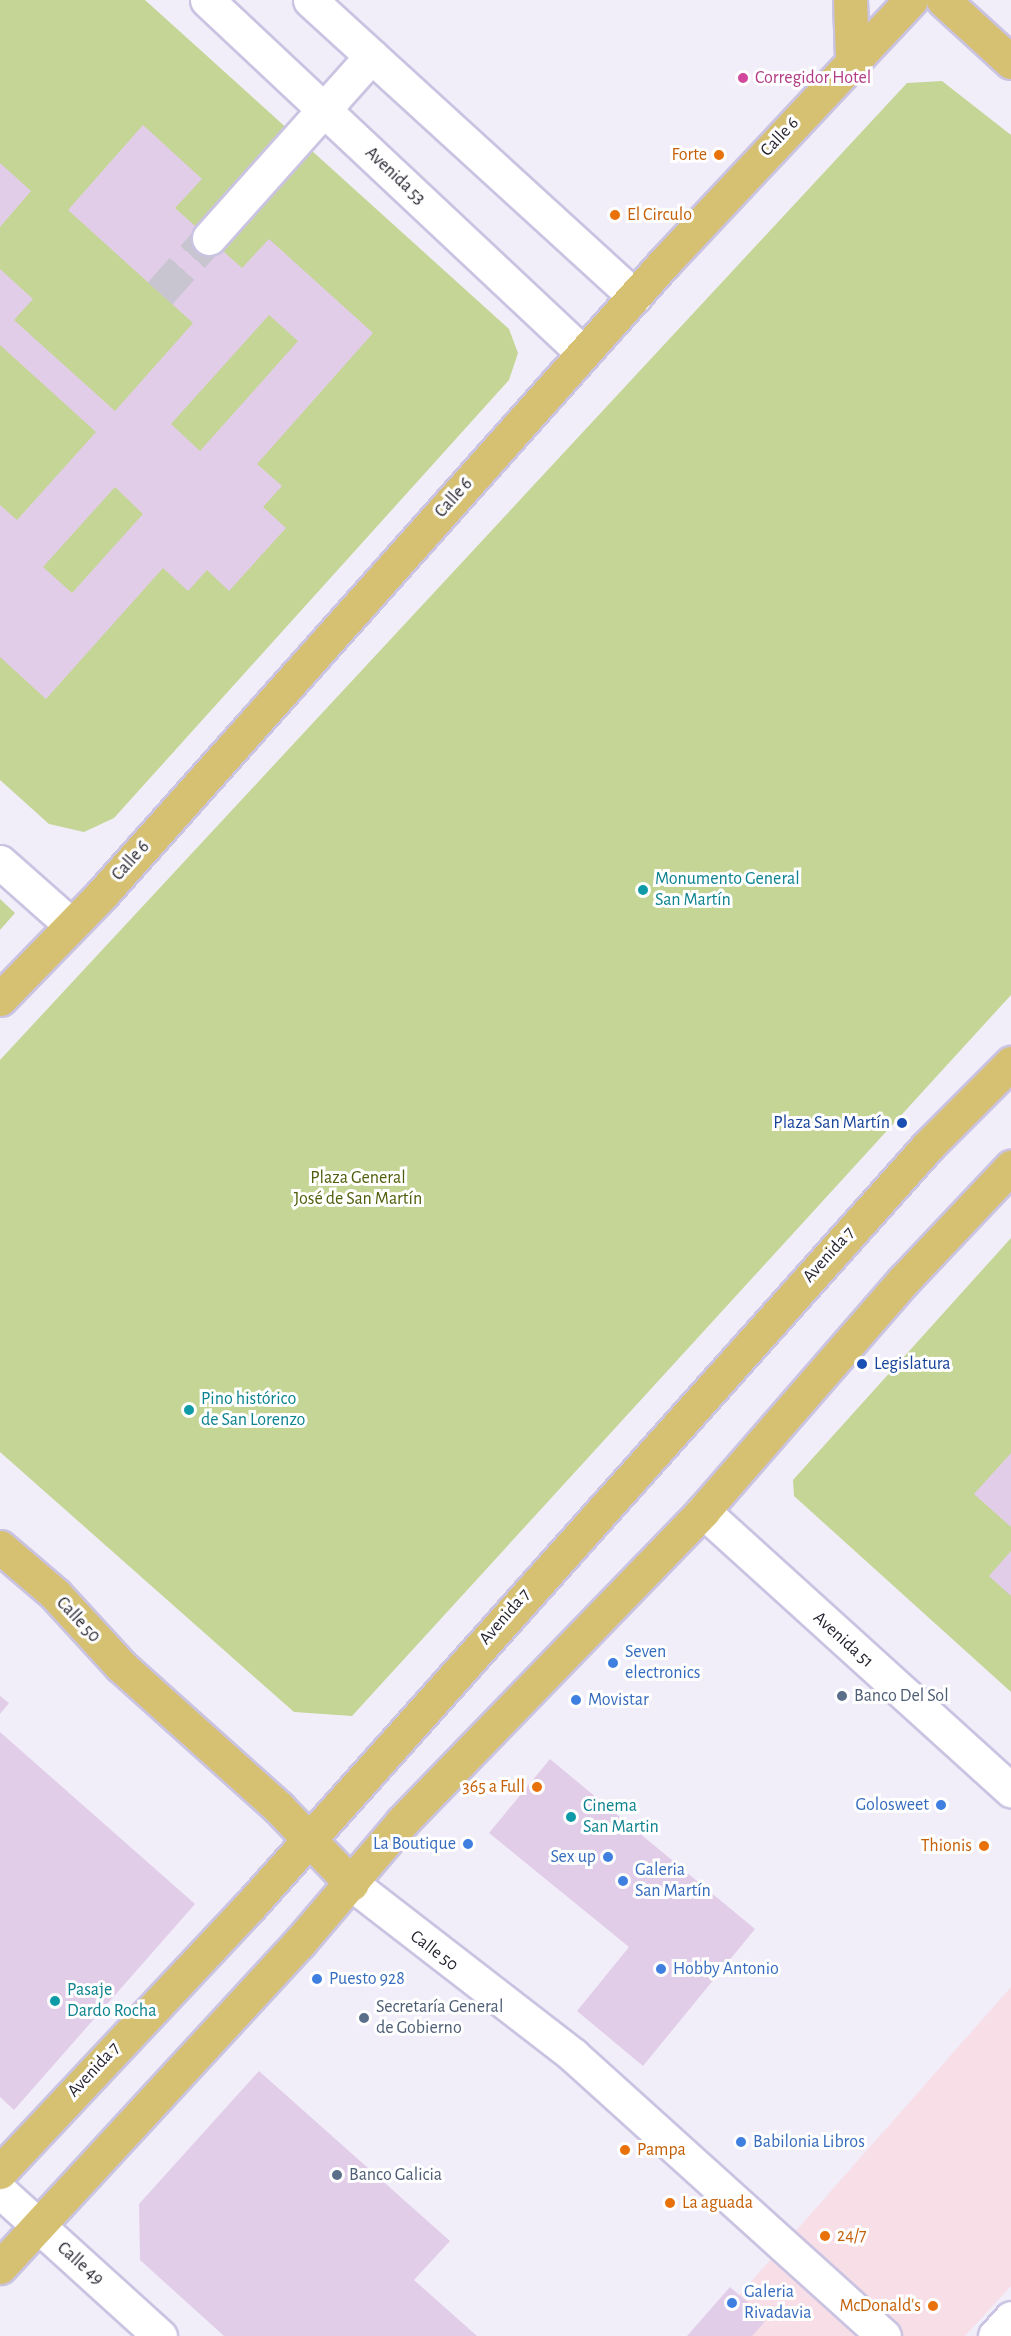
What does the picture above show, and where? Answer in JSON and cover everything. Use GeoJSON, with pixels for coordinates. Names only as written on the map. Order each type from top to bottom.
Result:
{"type":"FeatureCollection","features":[{"type":"Feature","properties":{"kind":"main road"},"geometry":{"type":"LineString","coordinates":[[850,0],[852,58]]}},
{"type":"Feature","properties":{"kind":"main road","name":"Calle 6"},"geometry":{"type":"LineString","coordinates":[[5,983],[69,924],[583,353],[852,58],[911,0]]}},
{"type":"Feature","properties":{"kind":"main road"},"geometry":{"type":"LineString","coordinates":[[943,0],[1011,62]]}},
{"type":"Feature","properties":{"kind":"main road","name":"Avenida 7"},"geometry":{"type":"LineString","coordinates":[[0,2172],[310,1838],[879,1200],[1011,1063]]}},
{"type":"Feature","properties":{"kind":"main road"},"geometry":{"type":"LineString","coordinates":[[0,2267],[352,1884],[402,1822],[704,1511],[904,1280],[1011,1167]]}},
{"type":"Feature","properties":{"kind":"main road","name":"Calle 50"},"geometry":{"type":"LineString","coordinates":[[0,1547],[310,1838],[352,1884]]}},
{"type":"Feature","properties":{"kind":"street","name":"Avenida 53"},"geometry":{"type":"LineString","coordinates":[[207,0],[583,353]]}},
{"type":"Feature","properties":{"kind":"street"},"geometry":{"type":"LineString","coordinates":[[310,0],[635,297]]}},
{"type":"Feature","properties":{"kind":"street"},"geometry":{"type":"LineString","coordinates":[[209,238],[372,56]]}},
{"type":"Feature","properties":{"kind":"street"},"geometry":{"type":"LineString","coordinates":[[0,862],[69,924]]}},
{"type":"Feature","properties":{"kind":"street","name":"Avenida 51"},"geometry":{"type":"LineString","coordinates":[[704,1511],[1011,1790]]}},
{"type":"Feature","properties":{"kind":"street","name":"Calle 50"},"geometry":{"type":"LineString","coordinates":[[352,1884],[573,2055],[884,2336]]}},
{"type":"Feature","properties":{"kind":"street","name":"Calle 49"},"geometry":{"type":"LineString","coordinates":[[0,2191],[160,2336]]}},
{"type":"Feature","properties":{"kind":"street"},"geometry":{"type":"LineString","coordinates":[[995,2336],[1011,2318]]}},
{"type":"Feature","properties":{"kind":"shaded area"},"geometry":{"type":"Polygon","coordinates":[[[1011,1987],[1011,2286],[965,2336],[703,2336],[1011,1987]]]}},
{"type":"Feature","properties":{"kind":"green space"},"geometry":{"type":"Polygon","coordinates":[[[0,0],[145,0],[509,329],[518,353],[509,380],[114,818],[84,832],[49,824],[0,780],[0,0]]]}},
{"type":"Feature","properties":{"kind":"green space","name":"Plaza General José de San Martín"},"geometry":{"type":"Polygon","coordinates":[[[942,81],[1011,135],[1011,995],[352,1716],[294,1712],[0,1452],[0,1060],[907,83],[942,81]]]}},
{"type":"Feature","properties":{"kind":"green space"},"geometry":{"type":"Polygon","coordinates":[[[0,899],[15,913],[0,930],[0,899]]]}},
{"type":"Feature","properties":{"kind":"green space"},"geometry":{"type":"Polygon","coordinates":[[[1011,1238],[1011,1692],[794,1496],[793,1480],[1011,1238]]]}},
{"type":"Feature","properties":{"kind":"building"},"geometry":{"type":"Polygon","coordinates":[[[143,125],[202,179],[175,208],[242,268],[269,239],[373,333],[257,464],[282,486],[263,507],[286,528],[229,591],[207,570],[188,591],[163,568],[46,699],[0,657],[0,505],[17,520],[96,432],[0,345],[0,269],[33,299],[14,320],[115,411],[193,323],[68,210],[143,125]],[[269,315],[171,424],[200,451],[298,341],[269,315]],[[115,487],[43,567],[72,593],[143,514],[115,487]]]}},
{"type":"Feature","properties":{"kind":"building"},"geometry":{"type":"Polygon","coordinates":[[[0,163],[31,191],[0,227],[0,163]]]}},
{"type":"Feature","properties":{"kind":"building"},"geometry":{"type":"Polygon","coordinates":[[[1011,1453],[1011,1527],[974,1494],[1011,1453]]]}},
{"type":"Feature","properties":{"kind":"building"},"geometry":{"type":"Polygon","coordinates":[[[1011,1551],[1011,1596],[989,1576],[1011,1551]]]}},
{"type":"Feature","properties":{"kind":"building"},"geometry":{"type":"Polygon","coordinates":[[[0,1696],[9,1703],[0,1714],[0,1696]]]}},
{"type":"Feature","properties":{"kind":"building","name":"Pasaje Dardo Rocha"},"geometry":{"type":"Polygon","coordinates":[[[0,1732],[195,1904],[14,2110],[0,2097],[0,1732]]]}},
{"type":"Feature","properties":{"kind":"building","name":"Galeria San Martín"},"geometry":{"type":"Polygon","coordinates":[[[550,1759],[755,1929],[643,2066],[577,2011],[629,1947],[489,1833],[550,1759]]]}},
{"type":"Feature","properties":{"kind":"building"},"geometry":{"type":"Polygon","coordinates":[[[259,2071],[450,2241],[414,2280],[477,2336],[224,2336],[140,2260],[139,2204],[259,2071]]]}},
{"type":"Feature","properties":{"kind":"building","name":"Galeria Rivadavia"},"geometry":{"type":"Polygon","coordinates":[[[730,2287],[767,2319],[752,2336],[687,2336],[730,2287]]]}},
{"type":"Feature","properties":{"kind":"tunnel"},"geometry":{"type":"LineString","coordinates":[[160,293],[209,238]]}},
{"type":"Feature","properties":{"kind":"place","name":"Corregidor Hotel"},"geometry":{"type":"Point","coordinates":[743,78]}},
{"type":"Feature","properties":{"kind":"place","name":"Forte"},"geometry":{"type":"Point","coordinates":[719,155]}},
{"type":"Feature","properties":{"kind":"place","name":"El Circulo"},"geometry":{"type":"Point","coordinates":[615,215]}},
{"type":"Feature","properties":{"kind":"place","name":"Monumento General San Martín"},"geometry":{"type":"Point","coordinates":[643,890]}},
{"type":"Feature","properties":{"kind":"place","name":"Plaza San Martín"},"geometry":{"type":"Point","coordinates":[902,1123]}},
{"type":"Feature","properties":{"kind":"place","name":"Legislatura"},"geometry":{"type":"Point","coordinates":[862,1364]}},
{"type":"Feature","properties":{"kind":"place","name":"Pino histórico de San Lorenzo"},"geometry":{"type":"Point","coordinates":[189,1410]}},
{"type":"Feature","properties":{"kind":"place","name":"Seven electronics"},"geometry":{"type":"Point","coordinates":[613,1663]}},
{"type":"Feature","properties":{"kind":"place","name":"Banco Del Sol"},"geometry":{"type":"Point","coordinates":[842,1696]}},
{"type":"Feature","properties":{"kind":"place","name":"Movistar"},"geometry":{"type":"Point","coordinates":[576,1700]}},
{"type":"Feature","properties":{"kind":"place","name":"365 a Full"},"geometry":{"type":"Point","coordinates":[537,1787]}},
{"type":"Feature","properties":{"kind":"place","name":"Golosweet"},"geometry":{"type":"Point","coordinates":[941,1805]}},
{"type":"Feature","properties":{"kind":"place","name":"Cinema San Martin"},"geometry":{"type":"Point","coordinates":[571,1817]}},
{"type":"Feature","properties":{"kind":"place","name":"La Boutique"},"geometry":{"type":"Point","coordinates":[468,1844]}},
{"type":"Feature","properties":{"kind":"place","name":"Thionis"},"geometry":{"type":"Point","coordinates":[984,1846]}},
{"type":"Feature","properties":{"kind":"place","name":"Sex up"},"geometry":{"type":"Point","coordinates":[608,1857]}},
{"type":"Feature","properties":{"kind":"place","name":"Galeria San Martín"},"geometry":{"type":"Point","coordinates":[623,1881]}},
{"type":"Feature","properties":{"kind":"place","name":"Hobby Antonio"},"geometry":{"type":"Point","coordinates":[661,1969]}},
{"type":"Feature","properties":{"kind":"place","name":"Puesto 928"},"geometry":{"type":"Point","coordinates":[317,1979]}},
{"type":"Feature","properties":{"kind":"place","name":"Pasaje Dardo Rocha"},"geometry":{"type":"Point","coordinates":[55,2001]}},
{"type":"Feature","properties":{"kind":"place","name":"Secretaría General de Gobierno"},"geometry":{"type":"Point","coordinates":[364,2018]}},
{"type":"Feature","properties":{"kind":"place","name":"Babilonia Libros"},"geometry":{"type":"Point","coordinates":[741,2142]}},
{"type":"Feature","properties":{"kind":"place","name":"Pampa"},"geometry":{"type":"Point","coordinates":[625,2150]}},
{"type":"Feature","properties":{"kind":"place","name":"Banco Galicia"},"geometry":{"type":"Point","coordinates":[337,2175]}},
{"type":"Feature","properties":{"kind":"place","name":"La aguada"},"geometry":{"type":"Point","coordinates":[670,2203]}},
{"type":"Feature","properties":{"kind":"place","name":"24/7"},"geometry":{"type":"Point","coordinates":[825,2236]}},
{"type":"Feature","properties":{"kind":"place","name":"Galeria Rivadavia"},"geometry":{"type":"Point","coordinates":[732,2303]}},
{"type":"Feature","properties":{"kind":"place","name":"McDonald's"},"geometry":{"type":"Point","coordinates":[933,2306]}}]}
